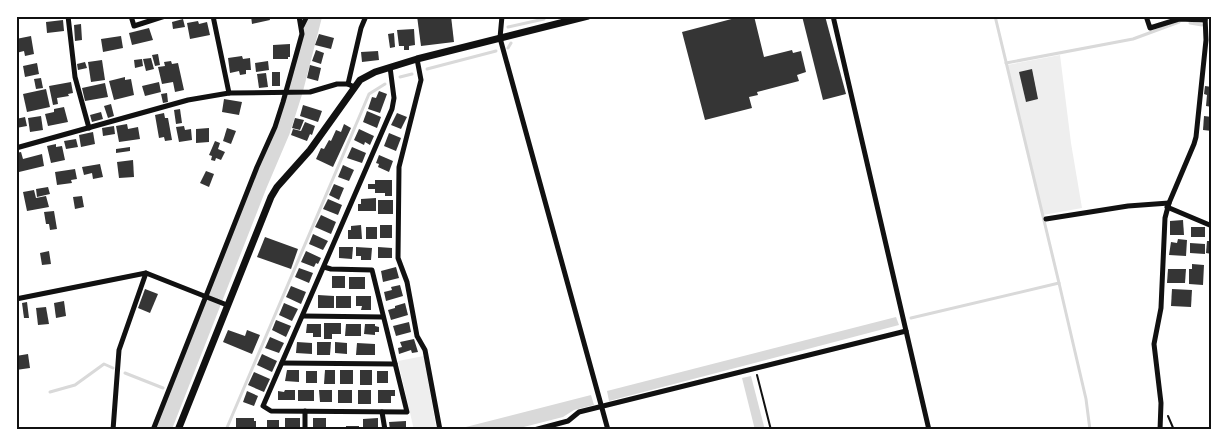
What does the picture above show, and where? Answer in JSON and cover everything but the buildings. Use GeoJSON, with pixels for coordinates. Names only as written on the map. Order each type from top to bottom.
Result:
{"type":"FeatureCollection","features":[{"type":"Feature","properties":{"kind":"main road"},"geometry":{"type":"LineString","coordinates":[[178,430],[271,197],[277,187],[325,131],[351,86],[368,76],[390,67],[417,59],[588,16]]}},
{"type":"Feature","properties":{"kind":"street"},"geometry":{"type":"LineString","coordinates":[[68,16],[75,77],[89,128]]}},
{"type":"Feature","properties":{"kind":"street"},"geometry":{"type":"LineString","coordinates":[[132,16],[134,26],[165,16]]}},
{"type":"Feature","properties":{"kind":"street"},"geometry":{"type":"LineString","coordinates":[[213,16],[229,93]]}},
{"type":"Feature","properties":{"kind":"street"},"geometry":{"type":"LineString","coordinates":[[153,430],[257,168],[276,127],[302,34],[299,16]]}},
{"type":"Feature","properties":{"kind":"street"},"geometry":{"type":"LineString","coordinates":[[301,27],[307,16]]}},
{"type":"Feature","properties":{"kind":"street"},"geometry":{"type":"LineString","coordinates":[[16,148],[188,100],[229,93],[299,93],[316,91],[337,84],[351,86],[361,28],[366,16]]}},
{"type":"Feature","properties":{"kind":"street"},"geometry":{"type":"LineString","coordinates":[[502,16],[500,38],[608,430]]}},
{"type":"Feature","properties":{"kind":"street"},"geometry":{"type":"LineString","coordinates":[[833,16],[929,430]]}},
{"type":"Feature","properties":{"kind":"street"},"geometry":{"type":"LineString","coordinates":[[1146,16],[1150,28],[1179,19],[1205,18],[1209,30],[1196,137],[1168,205],[1165,218],[1161,308],[1154,344],[1161,403],[1160,430]]}},
{"type":"Feature","properties":{"kind":"street"},"geometry":{"type":"LineString","coordinates":[[417,59],[421,80],[399,167],[398,258],[408,282],[417,336],[425,350],[440,430]]}},
{"type":"Feature","properties":{"kind":"street"},"geometry":{"type":"LineString","coordinates":[[324,267],[330,269],[372,270],[407,412],[271,411],[263,406],[392,109],[394,98],[390,67]]}},
{"type":"Feature","properties":{"kind":"street"},"geometry":{"type":"LineString","coordinates":[[1046,219],[1128,206],[1168,205],[1212,226]]}},
{"type":"Feature","properties":{"kind":"street"},"geometry":{"type":"LineString","coordinates":[[16,299],[146,274],[227,306]]}},
{"type":"Feature","properties":{"kind":"street"},"geometry":{"type":"LineString","coordinates":[[113,430],[119,350],[146,274]]}},
{"type":"Feature","properties":{"kind":"street"},"geometry":{"type":"LineString","coordinates":[[303,316],[383,317]]}},
{"type":"Feature","properties":{"kind":"street"},"geometry":{"type":"LineString","coordinates":[[534,430],[568,421],[579,412],[906,331]]}},
{"type":"Feature","properties":{"kind":"street"},"geometry":{"type":"LineString","coordinates":[[282,363],[395,364]]}},
{"type":"Feature","properties":{"kind":"street"},"geometry":{"type":"LineString","coordinates":[[305,411],[305,430]]}},
{"type":"Feature","properties":{"kind":"street"},"geometry":{"type":"LineString","coordinates":[[382,412],[385,430]]}},
{"type":"Feature","properties":{"kind":"path"},"geometry":{"type":"LineString","coordinates":[[756,368],[771,430]]}},
{"type":"Feature","properties":{"kind":"shaded area"},"geometry":{"type":"Polygon","coordinates":[[[1060,55],[1071,143],[1082,208],[1043,215],[1007,65],[1060,55]]]}},
{"type":"Feature","properties":{"kind":"shaded area"},"geometry":{"type":"Polygon","coordinates":[[[896,317],[899,325],[609,401],[607,391],[896,317]]]}},
{"type":"Feature","properties":{"kind":"shaded area"},"geometry":{"type":"Polygon","coordinates":[[[424,356],[436,427],[426,430],[414,430],[398,361],[424,356]]]}},
{"type":"Feature","properties":{"kind":"shaded area"},"geometry":{"type":"Polygon","coordinates":[[[751,376],[765,430],[755,430],[742,378],[751,376]]]}},
{"type":"Feature","properties":{"kind":"shaded area"},"geometry":{"type":"Polygon","coordinates":[[[591,395],[594,405],[574,410],[563,417],[512,430],[454,430],[591,395]]]}},
{"type":"Feature","properties":{"kind":"waterway"},"geometry":{"type":"LineString","coordinates":[[162,430],[281,131],[294,90],[313,16]]}},
{"type":"Feature","properties":{"kind":"waterway"},"geometry":{"type":"LineString","coordinates":[[995,16],[1086,399],[1090,430]]}},
{"type":"Feature","properties":{"kind":"waterway"},"geometry":{"type":"LineString","coordinates":[[508,27],[544,19]]}},
{"type":"Feature","properties":{"kind":"waterway"},"geometry":{"type":"LineString","coordinates":[[1006,63],[1133,39],[1179,22]]}},
{"type":"Feature","properties":{"kind":"waterway"},"geometry":{"type":"LineString","coordinates":[[1190,23],[1202,25]]}},
{"type":"Feature","properties":{"kind":"waterway"},"geometry":{"type":"LineString","coordinates":[[508,48],[511,43]]}},
{"type":"Feature","properties":{"kind":"waterway"},"geometry":{"type":"LineString","coordinates":[[427,69],[496,51]]}},
{"type":"Feature","properties":{"kind":"waterway"},"geometry":{"type":"LineString","coordinates":[[400,77],[412,74]]}},
{"type":"Feature","properties":{"kind":"waterway"},"geometry":{"type":"LineString","coordinates":[[226,430],[369,94],[385,84]]}},
{"type":"Feature","properties":{"kind":"waterway"},"geometry":{"type":"LineString","coordinates":[[911,318],[1059,283]]}},
{"type":"Feature","properties":{"kind":"waterway"},"geometry":{"type":"LineString","coordinates":[[50,392],[75,385],[104,364],[113,368]]}},
{"type":"Feature","properties":{"kind":"waterway"},"geometry":{"type":"LineString","coordinates":[[125,373],[163,388]]}}]}
